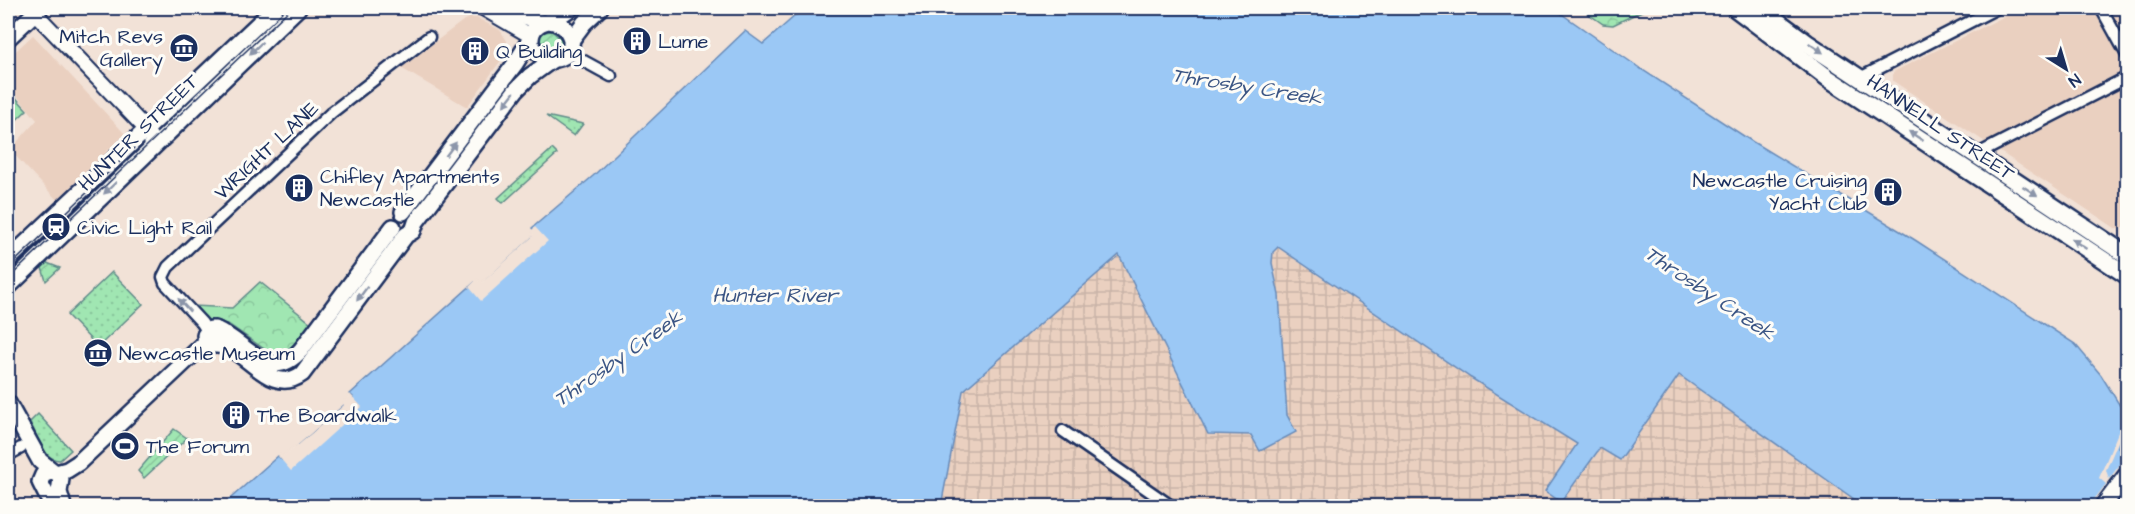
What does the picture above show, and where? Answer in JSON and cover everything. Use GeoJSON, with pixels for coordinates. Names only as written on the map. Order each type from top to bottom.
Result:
{"type":"FeatureCollection","features":[{"type":"Feature","properties":{"kind":"highway","name":"HANNELL STREET"},"geometry":{"type":"LineString","coordinates":[[1760,8],[1976,155],[2123,248]]}},
{"type":"Feature","properties":{"kind":"highway","name":"HANNELL STREET"},"geometry":{"type":"LineString","coordinates":[[1743,10],[1828,78],[2127,276]]}},
{"type":"Feature","properties":{"kind":"main road","name":"HUNTER STREET"},"geometry":{"type":"LineString","coordinates":[[8,260],[275,8]]}},
{"type":"Feature","properties":{"kind":"main road","name":"HUNTER STREET"},"geometry":{"type":"LineString","coordinates":[[8,287],[298,8]]}},
{"type":"Feature","properties":{"kind":"main road"},"geometry":{"type":"LineString","coordinates":[[399,231],[413,231],[410,217],[516,63],[536,27],[571,8]]}},
{"type":"Feature","properties":{"kind":"main road"},"geometry":{"type":"LineString","coordinates":[[410,217],[516,90],[552,60],[562,57],[584,23],[600,8]]}},
{"type":"Feature","properties":{"kind":"main road"},"geometry":{"type":"LineString","coordinates":[[8,38],[35,9]]}},
{"type":"Feature","properties":{"kind":"main road"},"geometry":{"type":"LineString","coordinates":[[548,21],[566,29],[570,46]]}},
{"type":"Feature","properties":{"kind":"main road"},"geometry":{"type":"LineString","coordinates":[[531,38],[531,44],[537,52],[552,60]]}},
{"type":"Feature","properties":{"kind":"main road"},"geometry":{"type":"LineString","coordinates":[[399,231],[395,217],[410,217]]}},
{"type":"Feature","properties":{"kind":"main road"},"geometry":{"type":"LineString","coordinates":[[41,486],[51,492],[57,479],[84,457],[211,337],[232,338],[267,363],[281,365],[287,363],[301,350],[399,231]]}},
{"type":"Feature","properties":{"kind":"main road"},"geometry":{"type":"LineString","coordinates":[[8,403],[19,449],[40,461],[57,479],[63,507]]}},
{"type":"Feature","properties":{"kind":"main road"},"geometry":{"type":"LineString","coordinates":[[8,417],[19,449],[52,507]]}},
{"type":"Feature","properties":{"kind":"main road"},"geometry":{"type":"LineString","coordinates":[[2103,507],[2127,473]]}},
{"type":"Feature","properties":{"kind":"street"},"geometry":{"type":"LineString","coordinates":[[483,8],[531,38]]}},
{"type":"Feature","properties":{"kind":"street"},"geometry":{"type":"LineString","coordinates":[[504,8],[517,15],[548,21]]}},
{"type":"Feature","properties":{"kind":"street"},"geometry":{"type":"LineString","coordinates":[[1860,78],[1996,8]]}},
{"type":"Feature","properties":{"kind":"street"},"geometry":{"type":"LineString","coordinates":[[2101,8],[2127,57]]}},
{"type":"Feature","properties":{"kind":"street"},"geometry":{"type":"LineString","coordinates":[[35,9],[146,129],[152,140],[152,148]]}},
{"type":"Feature","properties":{"kind":"street","name":"WRIGHT LANE"},"geometry":{"type":"LineString","coordinates":[[211,337],[166,286],[163,280],[165,272],[297,144],[367,84],[429,37]]}},
{"type":"Feature","properties":{"kind":"street"},"geometry":{"type":"LineString","coordinates":[[570,46],[611,76]]}},
{"type":"Feature","properties":{"kind":"street"},"geometry":{"type":"LineString","coordinates":[[1976,155],[2127,77]]}},
{"type":"Feature","properties":{"kind":"street"},"geometry":{"type":"LineString","coordinates":[[1063,431],[1171,507]]}},
{"type":"Feature","properties":{"kind":"shaded area"},"geometry":{"type":"Polygon","coordinates":[[[2021,8],[2127,8],[2127,228],[2115,228],[1893,81],[1893,72],[2021,8]]]}},
{"type":"Feature","properties":{"kind":"shaded area"},"geometry":{"type":"Polygon","coordinates":[[[477,18],[500,30],[507,41],[507,52],[467,107],[401,68],[464,20],[477,18]]]}},
{"type":"Feature","properties":{"kind":"shaded area"},"geometry":{"type":"Polygon","coordinates":[[[33,35],[125,134],[57,200],[10,150],[37,120],[8,85],[8,58],[33,35]]]}},
{"type":"Feature","properties":{"kind":"shaded area"},"geometry":{"type":"Polygon","coordinates":[[[1278,246],[1577,444],[1545,491],[1561,502],[1600,448],[1620,460],[1679,375],[1864,506],[941,506],[963,391],[1119,255],[1208,434],[1295,432],[1287,415],[1279,295],[1272,263],[1273,252],[1278,246]]]}},
{"type":"Feature","properties":{"kind":"green space"},"geometry":{"type":"Polygon","coordinates":[[[1580,8],[1648,8],[1613,25],[1603,24],[1580,8]]]}},
{"type":"Feature","properties":{"kind":"green space"},"geometry":{"type":"Polygon","coordinates":[[[552,31],[563,41],[562,47],[557,51],[545,48],[538,38],[543,32],[552,31]]]}},
{"type":"Feature","properties":{"kind":"green space"},"geometry":{"type":"Polygon","coordinates":[[[8,89],[27,110],[8,128],[8,89]]]}},
{"type":"Feature","properties":{"kind":"green space"},"geometry":{"type":"Polygon","coordinates":[[[546,116],[583,124],[574,136],[546,116]]]}},
{"type":"Feature","properties":{"kind":"green space"},"geometry":{"type":"Polygon","coordinates":[[[552,149],[557,154],[503,203],[498,198],[552,149]]]}},
{"type":"Feature","properties":{"kind":"green space"},"geometry":{"type":"Polygon","coordinates":[[[134,150],[137,153],[83,205],[80,201],[134,150]]]}},
{"type":"Feature","properties":{"kind":"green space"},"geometry":{"type":"Polygon","coordinates":[[[47,263],[60,268],[46,281],[42,268],[47,263]]]}},
{"type":"Feature","properties":{"kind":"green space"},"geometry":{"type":"Polygon","coordinates":[[[112,272],[143,304],[98,347],[67,315],[112,272]]]}},
{"type":"Feature","properties":{"kind":"green space"},"geometry":{"type":"Polygon","coordinates":[[[260,282],[312,324],[297,347],[285,355],[273,355],[228,324],[210,322],[195,306],[232,308],[260,282]]]}},
{"type":"Feature","properties":{"kind":"green space"},"geometry":{"type":"Polygon","coordinates":[[[38,414],[71,450],[60,460],[54,459],[45,452],[38,440],[30,422],[38,414]]]}},
{"type":"Feature","properties":{"kind":"green space"},"geometry":{"type":"Polygon","coordinates":[[[174,429],[187,438],[144,478],[138,471],[174,429]]]}},
{"type":"Feature","properties":{"kind":"water","name":"Hunter River"},"geometry":{"type":"Polygon","coordinates":[[[804,8],[1553,8],[1753,142],[1915,240],[2075,344],[2101,375],[2127,417],[2118,447],[2127,456],[2127,506],[1864,506],[1679,375],[1620,460],[1600,448],[1561,502],[1545,491],[1577,444],[1471,378],[1278,247],[1273,252],[1272,263],[1279,295],[1287,415],[1296,432],[1260,451],[1251,435],[1208,434],[1119,255],[963,391],[941,506],[206,506],[217,499],[223,505],[278,456],[282,460],[353,397],[350,394],[475,282],[481,285],[537,233],[532,228],[593,176],[745,31],[763,44],[804,8]]]}},
{"type":"Feature","properties":{"kind":"pier"},"geometry":{"type":"Polygon","coordinates":[[[535,227],[548,241],[481,301],[469,287],[477,279],[481,282],[486,279],[532,237],[531,231],[535,227]]]}},
{"type":"Feature","properties":{"kind":"pier"},"geometry":{"type":"Polygon","coordinates":[[[350,394],[362,407],[291,471],[278,456],[280,454],[282,457],[294,446],[296,447],[344,405],[343,403],[350,394]]]}},
{"type":"Feature","properties":{"kind":"pier"},"geometry":{"type":"Polygon","coordinates":[[[2126,413],[2127,421],[2106,470],[2109,479],[2127,455],[2127,500],[2123,497],[2116,506],[2089,506],[2106,484],[2099,478],[2126,413]]]}},
{"type":"Feature","properties":{"kind":"tram line"},"geometry":{"type":"LineString","coordinates":[[8,279],[291,8]]}},
{"type":"Feature","properties":{"kind":"tram line"},"geometry":{"type":"LineString","coordinates":[[8,268],[134,148]]}},
{"type":"Feature","properties":{"kind":"place","name":"Lume"},"geometry":{"type":"Point","coordinates":[637,41]}},
{"type":"Feature","properties":{"kind":"place","name":"Mitch Revs Gallery"},"geometry":{"type":"Point","coordinates":[184,48]}},
{"type":"Feature","properties":{"kind":"place","name":"Q Building"},"geometry":{"type":"Point","coordinates":[475,51]}},
{"type":"Feature","properties":{"kind":"place","name":"Chifley Apartments Newcastle"},"geometry":{"type":"Point","coordinates":[299,188]}},
{"type":"Feature","properties":{"kind":"place","name":"Newcastle Cruising Yacht Club"},"geometry":{"type":"Point","coordinates":[1888,192]}},
{"type":"Feature","properties":{"kind":"place","name":"Civic Light Rail"},"geometry":{"type":"Point","coordinates":[56,227]}},
{"type":"Feature","properties":{"kind":"place","name":"Newcastle Museum"},"geometry":{"type":"Point","coordinates":[98,353]}},
{"type":"Feature","properties":{"kind":"place","name":"The Boardwalk"},"geometry":{"type":"Point","coordinates":[236,415]}},
{"type":"Feature","properties":{"kind":"place","name":"The Forum"},"geometry":{"type":"Point","coordinates":[125,446]}},
{"type":"Feature","properties":{"kind":"water label","name":"Throsby Creek"},"geometry":{"type":"Point","coordinates":[1247,86]}},
{"type":"Feature","properties":{"kind":"water label","name":"Throsby Creek"},"geometry":{"type":"Point","coordinates":[1710,293]}},
{"type":"Feature","properties":{"kind":"water label","name":"Throsby Creek"},"geometry":{"type":"Point","coordinates":[618,358]}}]}
